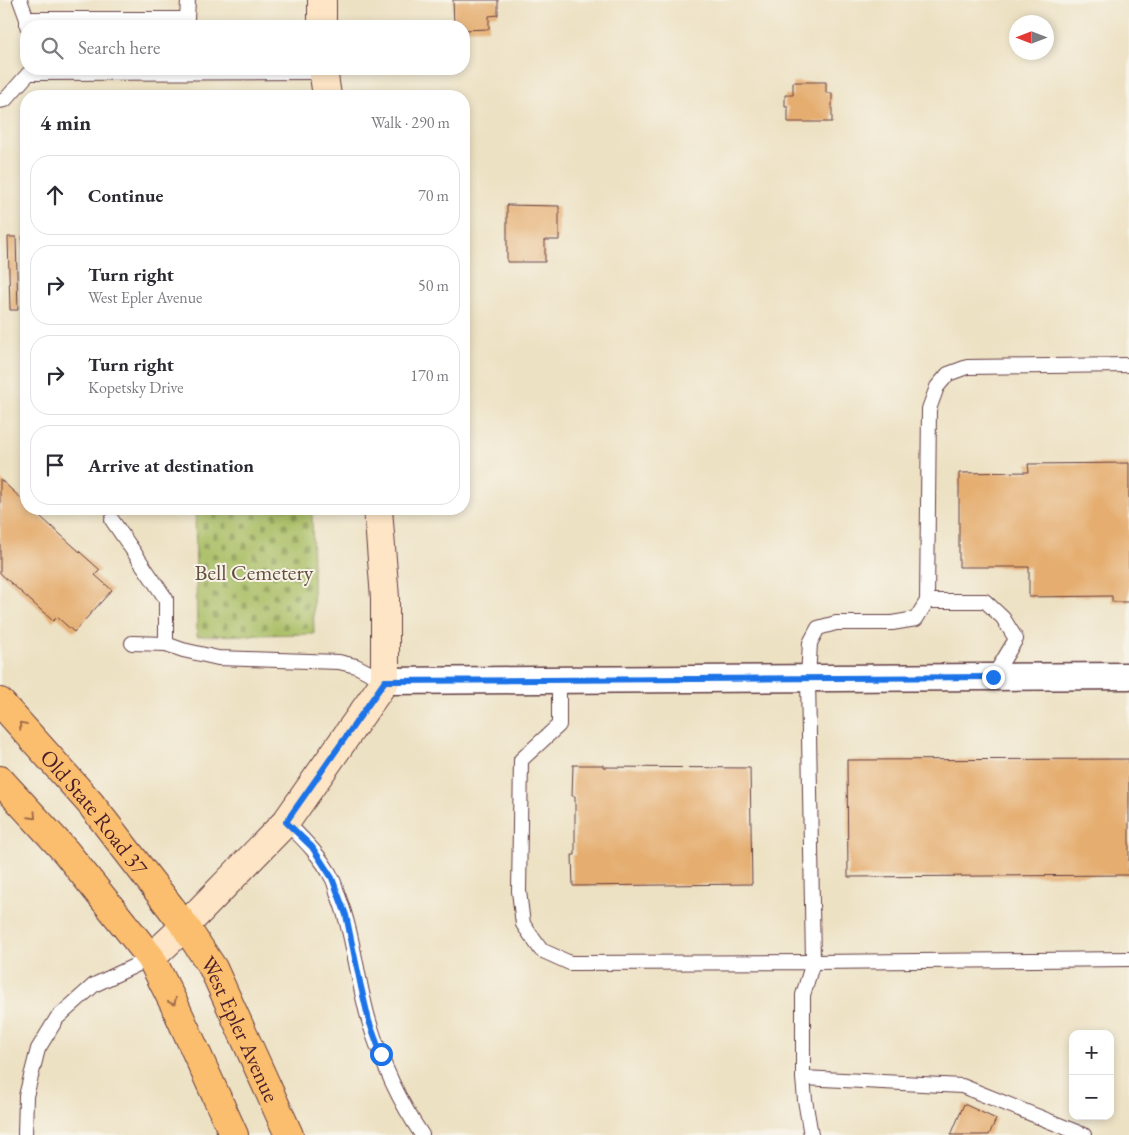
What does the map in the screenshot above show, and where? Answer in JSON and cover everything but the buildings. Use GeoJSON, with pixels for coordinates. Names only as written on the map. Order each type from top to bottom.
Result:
{"type":"FeatureCollection","features":[{"type":"Feature","properties":{"kind":"main road","name":"Old State Road 37"},"geometry":{"type":"LineString","coordinates":[[0,702],[90,803],[185,926]]}},
{"type":"Feature","properties":{"kind":"main road","name":"Old State Road 37"},"geometry":{"type":"LineString","coordinates":[[0,780],[66,852],[151,958]]}},
{"type":"Feature","properties":{"kind":"main road","name":"West Epler Avenue"},"geometry":{"type":"LineString","coordinates":[[185,926],[213,968],[290,1135]]}},
{"type":"Feature","properties":{"kind":"main road"},"geometry":{"type":"LineString","coordinates":[[151,958],[234,1135]]}},
{"type":"Feature","properties":{"kind":"street"},"geometry":{"type":"LineString","coordinates":[[322,0],[322,20]]}},
{"type":"Feature","properties":{"kind":"street"},"geometry":{"type":"LineString","coordinates":[[378,515],[385,598],[385,681],[1129,676]]}},
{"type":"Feature","properties":{"kind":"street","name":"West Epler Avenue"},"geometry":{"type":"LineString","coordinates":[[151,958],[185,926],[286,822],[385,681]]}},
{"type":"Feature","properties":{"kind":"lane"},"geometry":{"type":"LineString","coordinates":[[20,0],[26,20]]}},
{"type":"Feature","properties":{"kind":"lane"},"geometry":{"type":"LineString","coordinates":[[187,20],[188,0]]}},
{"type":"Feature","properties":{"kind":"lane"},"geometry":{"type":"LineString","coordinates":[[0,101],[5,100],[26,75]]}},
{"type":"Feature","properties":{"kind":"lane"},"geometry":{"type":"LineString","coordinates":[[253,75],[324,79]]}},
{"type":"Feature","properties":{"kind":"lane"},"geometry":{"type":"LineString","coordinates":[[811,1135],[803,1078],[803,995],[813,962],[808,678],[810,642],[818,628],[836,623],[892,623],[916,619],[927,601],[929,409],[937,387],[948,374],[967,367],[1129,365]]}},
{"type":"Feature","properties":{"kind":"lane"},"geometry":{"type":"LineString","coordinates":[[112,520],[166,599],[166,644]]}},
{"type":"Feature","properties":{"kind":"lane"},"geometry":{"type":"LineString","coordinates":[[927,601],[985,601],[1003,618],[1016,639],[993,677]]}},
{"type":"Feature","properties":{"kind":"lane"},"geometry":{"type":"LineString","coordinates":[[132,644],[166,644],[218,658],[338,662],[356,666],[385,681]]}},
{"type":"Feature","properties":{"kind":"lane"},"geometry":{"type":"LineString","coordinates":[[559,679],[559,725],[522,760],[520,892],[523,924],[541,950],[570,962],[1129,959]]}},
{"type":"Feature","properties":{"kind":"lane"},"geometry":{"type":"LineString","coordinates":[[286,822],[312,847],[332,878],[346,915],[369,1021],[393,1084],[422,1135]]}},
{"type":"Feature","properties":{"kind":"lane"},"geometry":{"type":"LineString","coordinates":[[25,1135],[26,1096],[38,1049],[57,1018],[94,985],[151,958]]}},
{"type":"Feature","properties":{"kind":"lane"},"geometry":{"type":"LineString","coordinates":[[803,1078],[962,1086],[1084,1135]]}},
{"type":"Feature","properties":{"kind":"green space","name":"Bell Cemetery"},"geometry":{"type":"Polygon","coordinates":[[[195,515],[312,515],[314,634],[197,636],[195,515]]]}},
{"type":"Feature","properties":{"kind":"route"},"geometry":{"type":"LineString","coordinates":[[381,1054],[369,1021],[346,915],[332,878],[312,847],[286,822],[385,681],[993,677]]}}]}
